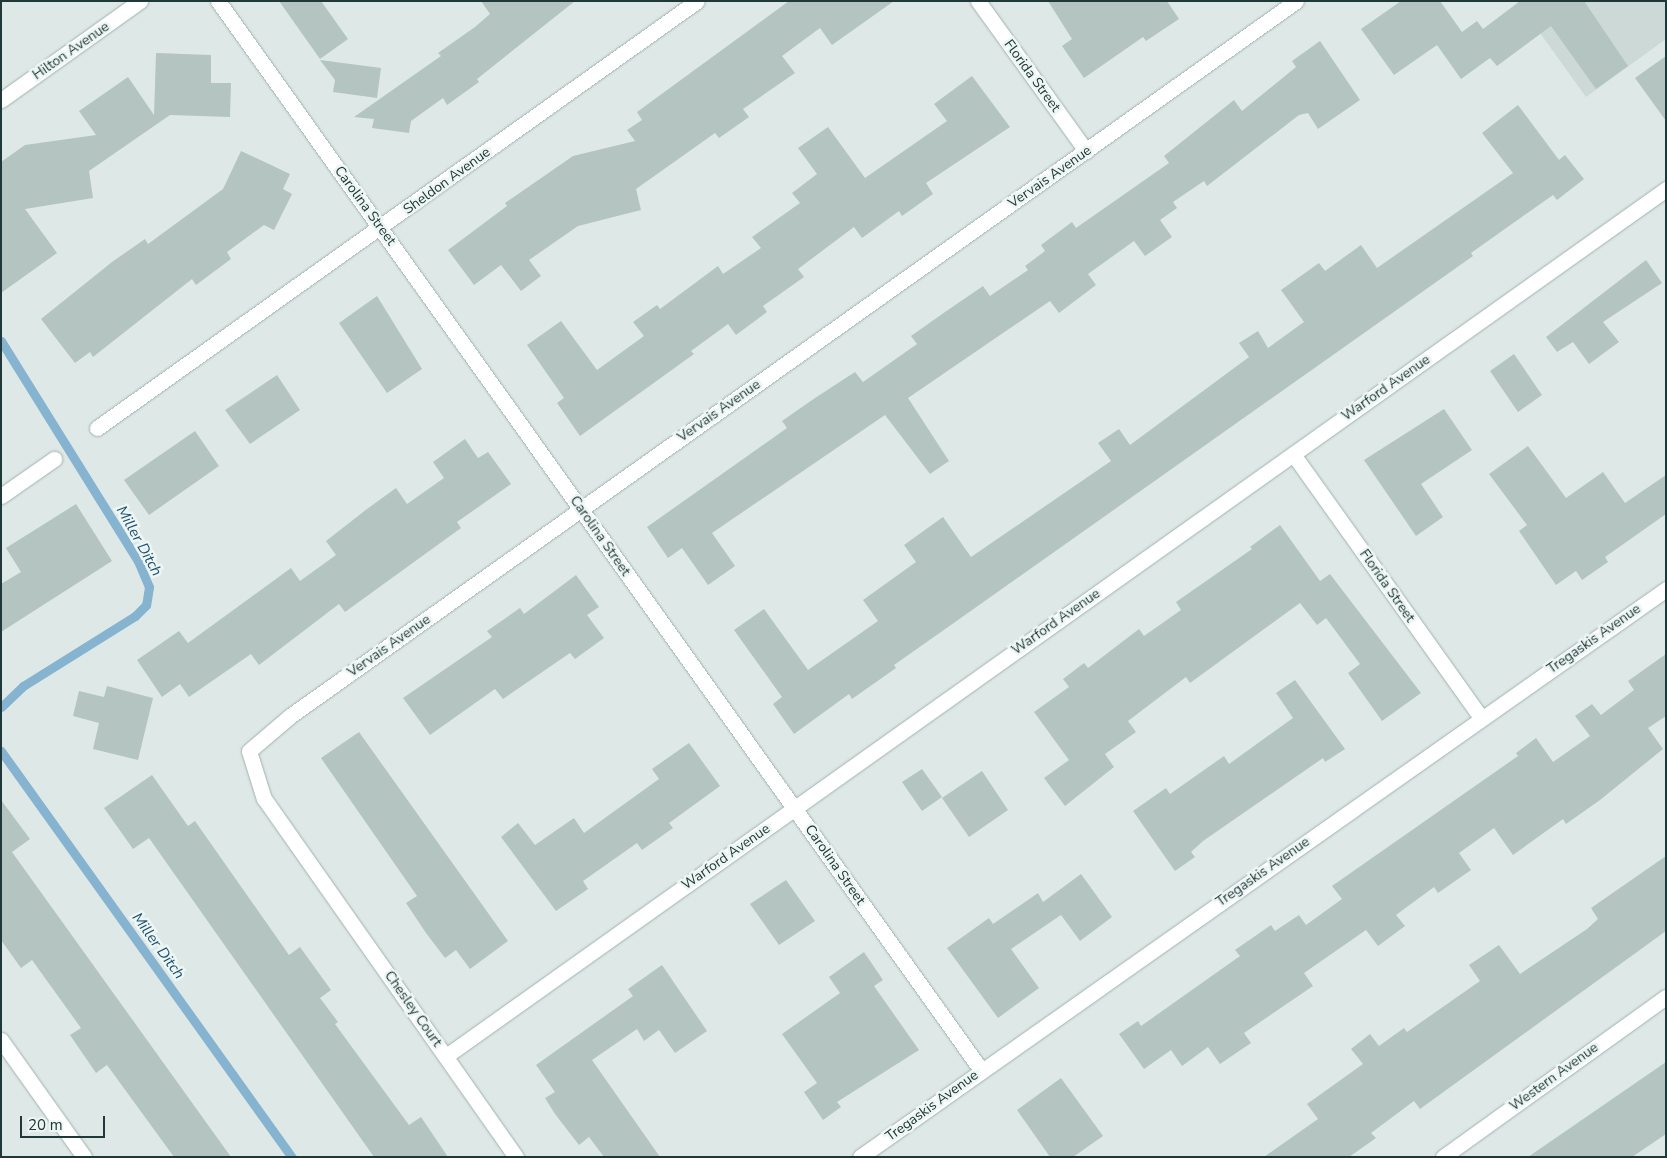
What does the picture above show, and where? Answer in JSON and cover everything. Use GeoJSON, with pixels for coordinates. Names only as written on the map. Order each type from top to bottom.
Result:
{"type":"FeatureCollection","features":[{"type":"Feature","properties":{"kind":"street","name":"Hilton Avenue"},"geometry":{"type":"LineString","coordinates":[[1,100],[140,1]]}},
{"type":"Feature","properties":{"kind":"street","name":"Carolina Street"},"geometry":{"type":"LineString","coordinates":[[218,1],[981,1070]]}},
{"type":"Feature","properties":{"kind":"street","name":"Sheldon Avenue"},"geometry":{"type":"LineString","coordinates":[[97,428],[380,229],[697,1]]}},
{"type":"Feature","properties":{"kind":"street","name":"Florida Street"},"geometry":{"type":"LineString","coordinates":[[978,1],[1086,151]]}},
{"type":"Feature","properties":{"kind":"street","name":"Vervais Avenue"},"geometry":{"type":"LineString","coordinates":[[308,862],[264,799],[249,751],[290,716],[1296,1]]}},
{"type":"Feature","properties":{"kind":"street","name":"Warford Avenue"},"geometry":{"type":"LineString","coordinates":[[446,1056],[1666,189]]}},
{"type":"Feature","properties":{"kind":"street","name":"Florida Street"},"geometry":{"type":"LineString","coordinates":[[1293,454],[1481,718]]}},
{"type":"Feature","properties":{"kind":"street"},"geometry":{"type":"LineString","coordinates":[[1,496],[54,460]]}},
{"type":"Feature","properties":{"kind":"street","name":"Tregaskis Avenue"},"geometry":{"type":"LineString","coordinates":[[860,1157],[1666,589]]}},
{"type":"Feature","properties":{"kind":"street","name":"Chesley Court"},"geometry":{"type":"LineString","coordinates":[[308,862],[516,1157]]}},
{"type":"Feature","properties":{"kind":"street","name":"Western Avenue"},"geometry":{"type":"LineString","coordinates":[[1443,1157],[1666,997]]}},
{"type":"Feature","properties":{"kind":"street"},"geometry":{"type":"LineString","coordinates":[[1,1040],[84,1157]]}},
{"type":"Feature","properties":{"kind":"shaded area"},"geometry":{"type":"Polygon","coordinates":[[[1517,1],[1666,1],[1666,39],[1586,97],[1517,1]]]}},
{"type":"Feature","properties":{"kind":"building"},"geometry":{"type":"Polygon","coordinates":[[[279,1],[321,1],[348,39],[320,59],[279,1]]]}},
{"type":"Feature","properties":{"kind":"building"},"geometry":{"type":"Polygon","coordinates":[[[481,1],[575,1],[477,79],[479,82],[447,105],[443,98],[411,121],[409,133],[372,128],[374,119],[354,117],[441,56],[438,53],[490,14],[481,1]]]}},
{"type":"Feature","properties":{"kind":"building"},"geometry":{"type":"Polygon","coordinates":[[[789,1],[894,1],[832,45],[820,28],[782,56],[795,73],[743,109],[749,117],[719,138],[715,133],[636,189],[641,210],[578,226],[529,260],[541,276],[521,291],[501,265],[474,285],[448,250],[507,206],[505,203],[573,156],[635,141],[627,130],[642,120],[637,112],[789,1]]]}},
{"type":"Feature","properties":{"kind":"building"},"geometry":{"type":"Polygon","coordinates":[[[1048,1],[1167,1],[1179,19],[1146,41],[1143,37],[1084,78],[1062,46],[1072,39],[1048,1]]]}},
{"type":"Feature","properties":{"kind":"building"},"geometry":{"type":"Polygon","coordinates":[[[1401,1],[1440,1],[1462,32],[1477,21],[1483,29],[1520,1],[1584,1],[1628,66],[1596,89],[1551,26],[1497,66],[1490,58],[1461,79],[1437,45],[1394,75],[1361,29],[1401,1]]]}},
{"type":"Feature","properties":{"kind":"building"},"geometry":{"type":"Polygon","coordinates":[[[1320,41],[1360,100],[1318,129],[1308,113],[1299,115],[1207,186],[1204,181],[1173,202],[1177,208],[1160,220],[1172,237],[1145,256],[1134,241],[1088,274],[1096,285],[1059,313],[1050,301],[908,398],[949,461],[930,474],[885,415],[712,533],[735,566],[708,585],[682,548],[668,558],[647,527],[787,428],[782,421],[815,398],[855,372],[863,382],[917,344],[911,336],[983,286],[990,296],[1028,270],[1025,266],[1045,251],[1041,245],[1072,222],[1076,228],[1169,163],[1164,156],[1234,100],[1242,111],[1296,67],[1292,61],[1320,41]]]}},
{"type":"Feature","properties":{"kind":"building"},"geometry":{"type":"Polygon","coordinates":[[[156,53],[211,55],[211,83],[231,83],[230,117],[170,115],[89,171],[93,198],[25,209],[57,253],[1,293],[1,162],[25,145],[96,135],[79,111],[128,77],[154,115],[156,53]]]}},
{"type":"Feature","properties":{"kind":"building"},"geometry":{"type":"Polygon","coordinates":[[[1666,56],[1666,121],[1635,78],[1666,56]]]}},
{"type":"Feature","properties":{"kind":"building"},"geometry":{"type":"Polygon","coordinates":[[[320,60],[381,68],[377,98],[333,92],[335,80],[320,60]]]}},
{"type":"Feature","properties":{"kind":"building"},"geometry":{"type":"Polygon","coordinates":[[[972,76],[1010,127],[926,183],[933,194],[902,216],[899,211],[862,238],[854,227],[798,269],[804,277],[763,306],[767,312],[736,335],[728,324],[691,351],[694,354],[580,436],[557,403],[564,398],[527,345],[561,321],[597,370],[644,336],[633,322],[657,305],[660,309],[718,266],[723,274],[761,248],[752,237],[800,203],[792,193],[817,174],[798,148],[828,127],[865,178],[947,121],[934,104],[972,76]]]}},
{"type":"Feature","properties":{"kind":"building"},"geometry":{"type":"Polygon","coordinates":[[[1518,105],[1559,160],[1565,155],[1584,179],[1557,200],[1553,195],[1471,253],[1473,256],[894,665],[896,668],[852,699],[849,694],[794,734],[773,704],[782,697],[734,630],[764,609],[808,670],[878,621],[863,600],[916,562],[904,545],[943,517],[971,557],[1111,461],[1098,443],[1119,429],[1130,445],[1249,357],[1239,343],[1258,331],[1268,348],[1304,322],[1281,290],[1319,263],[1325,271],[1361,245],[1377,268],[1513,173],[1482,133],[1518,105]]]}},
{"type":"Feature","properties":{"kind":"building"},"geometry":{"type":"Polygon","coordinates":[[[241,151],[290,174],[283,189],[292,194],[274,230],[264,225],[227,252],[231,259],[196,285],[192,279],[93,357],[90,352],[75,363],[41,319],[112,262],[145,239],[148,244],[223,189],[241,151]]]}},
{"type":"Feature","properties":{"kind":"building"},"geometry":{"type":"Polygon","coordinates":[[[1646,260],[1662,283],[1603,322],[1619,342],[1589,364],[1573,342],[1557,352],[1546,337],[1646,260]]]}},
{"type":"Feature","properties":{"kind":"building"},"geometry":{"type":"Polygon","coordinates":[[[377,296],[422,369],[387,393],[339,323],[377,296]]]}},
{"type":"Feature","properties":{"kind":"building"},"geometry":{"type":"Polygon","coordinates":[[[1514,354],[1542,395],[1518,412],[1490,371],[1514,354]]]}},
{"type":"Feature","properties":{"kind":"building"},"geometry":{"type":"Polygon","coordinates":[[[277,375],[300,410],[250,444],[225,410],[277,375]]]}},
{"type":"Feature","properties":{"kind":"building"},"geometry":{"type":"Polygon","coordinates":[[[1444,409],[1472,450],[1421,484],[1443,517],[1416,536],[1364,460],[1444,409]]]}},
{"type":"Feature","properties":{"kind":"building"},"geometry":{"type":"Polygon","coordinates":[[[195,431],[219,466],[149,515],[124,480],[195,431]]]}},
{"type":"Feature","properties":{"kind":"building"},"geometry":{"type":"Polygon","coordinates":[[[465,439],[478,458],[488,452],[511,484],[457,522],[461,528],[345,612],[339,604],[259,665],[251,654],[189,697],[180,684],[162,697],[137,660],[179,631],[188,643],[291,568],[300,581],[336,555],[326,541],[396,488],[407,504],[444,478],[433,462],[465,439]]]}},
{"type":"Feature","properties":{"kind":"building"},"geometry":{"type":"Polygon","coordinates":[[[1528,446],[1566,498],[1603,472],[1625,503],[1666,475],[1666,514],[1605,557],[1608,562],[1582,580],[1576,571],[1556,585],[1519,531],[1527,525],[1489,474],[1528,446]]]}},
{"type":"Feature","properties":{"kind":"building"},"geometry":{"type":"Polygon","coordinates":[[[76,504],[112,561],[1,632],[1,584],[21,572],[6,548],[76,504]]]}},
{"type":"Feature","properties":{"kind":"building"},"geometry":{"type":"Polygon","coordinates":[[[1280,525],[1320,581],[1330,574],[1421,693],[1382,721],[1348,673],[1360,664],[1326,618],[1317,625],[1300,603],[1190,683],[1186,677],[1128,721],[1136,732],[1105,754],[1114,767],[1065,806],[1044,778],[1069,760],[1034,712],[1069,687],[1063,679],[1084,663],[1088,668],[1139,629],[1144,636],[1181,610],[1176,602],[1252,549],[1250,547],[1280,525]]]}},
{"type":"Feature","properties":{"kind":"building"},"geometry":{"type":"Polygon","coordinates":[[[576,575],[599,607],[587,615],[604,638],[575,659],[570,653],[503,699],[495,689],[430,735],[403,698],[492,637],[487,631],[520,608],[524,614],[576,575]]]}},
{"type":"Feature","properties":{"kind":"building"},"geometry":{"type":"Polygon","coordinates":[[[1666,654],[1666,716],[1648,728],[1663,749],[1600,800],[1566,824],[1563,819],[1513,855],[1494,828],[1459,853],[1471,870],[1438,893],[1434,887],[1396,915],[1405,926],[1378,946],[1366,930],[1304,973],[1313,986],[1244,1033],[1251,1043],[1220,1064],[1208,1047],[1182,1066],[1171,1050],[1144,1069],[1119,1034],[1138,1021],[1141,1026],[1240,956],[1235,950],[1271,925],[1275,931],[1299,915],[1306,925],[1342,899],[1332,886],[1518,756],[1516,753],[1536,738],[1553,762],[1590,736],[1575,716],[1592,704],[1601,715],[1634,690],[1628,681],[1666,654]]]}},
{"type":"Feature","properties":{"kind":"building"},"geometry":{"type":"Polygon","coordinates":[[[1295,680],[1345,749],[1325,762],[1323,758],[1203,841],[1191,852],[1195,857],[1175,871],[1133,811],[1166,788],[1170,794],[1224,756],[1229,764],[1293,718],[1276,693],[1295,680]]]}},
{"type":"Feature","properties":{"kind":"building"},"geometry":{"type":"Polygon","coordinates":[[[107,686],[153,698],[138,760],[93,749],[99,723],[73,716],[79,691],[104,697],[107,686]]]}},
{"type":"Feature","properties":{"kind":"building"},"geometry":{"type":"Polygon","coordinates":[[[359,732],[508,941],[470,969],[456,950],[445,958],[426,933],[406,903],[417,896],[321,758],[359,732]]]}},
{"type":"Feature","properties":{"kind":"building"},"geometry":{"type":"Polygon","coordinates":[[[689,743],[720,786],[669,823],[673,828],[642,850],[637,843],[583,881],[588,889],[556,911],[501,837],[518,823],[535,845],[574,818],[584,833],[659,779],[652,769],[689,743]]]}},
{"type":"Feature","properties":{"kind":"building"},"geometry":{"type":"Polygon","coordinates":[[[922,769],[942,797],[922,811],[902,782],[922,769]]]}},
{"type":"Feature","properties":{"kind":"building"},"geometry":{"type":"Polygon","coordinates":[[[982,771],[1008,810],[969,837],[942,798],[982,771]]]}},
{"type":"Feature","properties":{"kind":"building"},"geometry":{"type":"Polygon","coordinates":[[[152,775],[188,826],[195,821],[289,955],[300,947],[331,990],[320,998],[338,1022],[335,1024],[409,1125],[421,1117],[448,1157],[374,1157],[149,838],[133,849],[104,808],[152,775]]]}},
{"type":"Feature","properties":{"kind":"building"},"geometry":{"type":"Polygon","coordinates":[[[1,800],[30,839],[12,852],[231,1157],[174,1157],[107,1065],[96,1073],[70,1035],[81,1028],[32,960],[21,968],[1,940],[1,800]]]}},
{"type":"Feature","properties":{"kind":"building"},"geometry":{"type":"Polygon","coordinates":[[[1666,856],[1666,931],[1420,1109],[1414,1101],[1371,1133],[1376,1138],[1349,1157],[1264,1157],[1318,1119],[1307,1104],[1363,1064],[1351,1049],[1370,1034],[1379,1046],[1404,1028],[1407,1032],[1480,981],[1469,965],[1499,945],[1520,974],[1587,929],[1598,919],[1591,908],[1666,856]]]}},
{"type":"Feature","properties":{"kind":"building"},"geometry":{"type":"Polygon","coordinates":[[[1081,874],[1112,917],[1080,941],[1061,915],[1011,949],[1039,988],[998,1018],[947,948],[989,918],[993,924],[1038,893],[1043,902],[1081,874]]]}},
{"type":"Feature","properties":{"kind":"building"},"geometry":{"type":"Polygon","coordinates":[[[786,880],[815,921],[779,945],[750,904],[786,880]]]}},
{"type":"Feature","properties":{"kind":"building"},"geometry":{"type":"Polygon","coordinates":[[[864,952],[883,980],[874,986],[919,1050],[837,1102],[841,1107],[823,1120],[804,1092],[817,1083],[782,1034],[840,993],[829,977],[864,952]]]}},
{"type":"Feature","properties":{"kind":"building"},"geometry":{"type":"Polygon","coordinates":[[[662,965],[707,1031],[675,1053],[659,1030],[644,1041],[637,1029],[592,1060],[660,1157],[604,1157],[589,1137],[579,1145],[555,1114],[545,1098],[555,1092],[536,1065],[633,996],[628,989],[662,965]]]}},
{"type":"Feature","properties":{"kind":"building"},"geometry":{"type":"Polygon","coordinates":[[[1666,1062],[1666,1134],[1632,1157],[1528,1157],[1666,1062]]]}},
{"type":"Feature","properties":{"kind":"building"},"geometry":{"type":"Polygon","coordinates":[[[1061,1078],[1103,1136],[1073,1157],[1050,1157],[1017,1110],[1061,1078]]]}},
{"type":"Feature","properties":{"kind":"waterway","name":"Miller Ditch"},"geometry":{"type":"LineString","coordinates":[[1,341],[138,561],[149,587],[146,605],[135,616],[23,686],[1,707]]}},
{"type":"Feature","properties":{"kind":"waterway","name":"Miller Ditch"},"geometry":{"type":"LineString","coordinates":[[1,751],[292,1157]]}}]}
